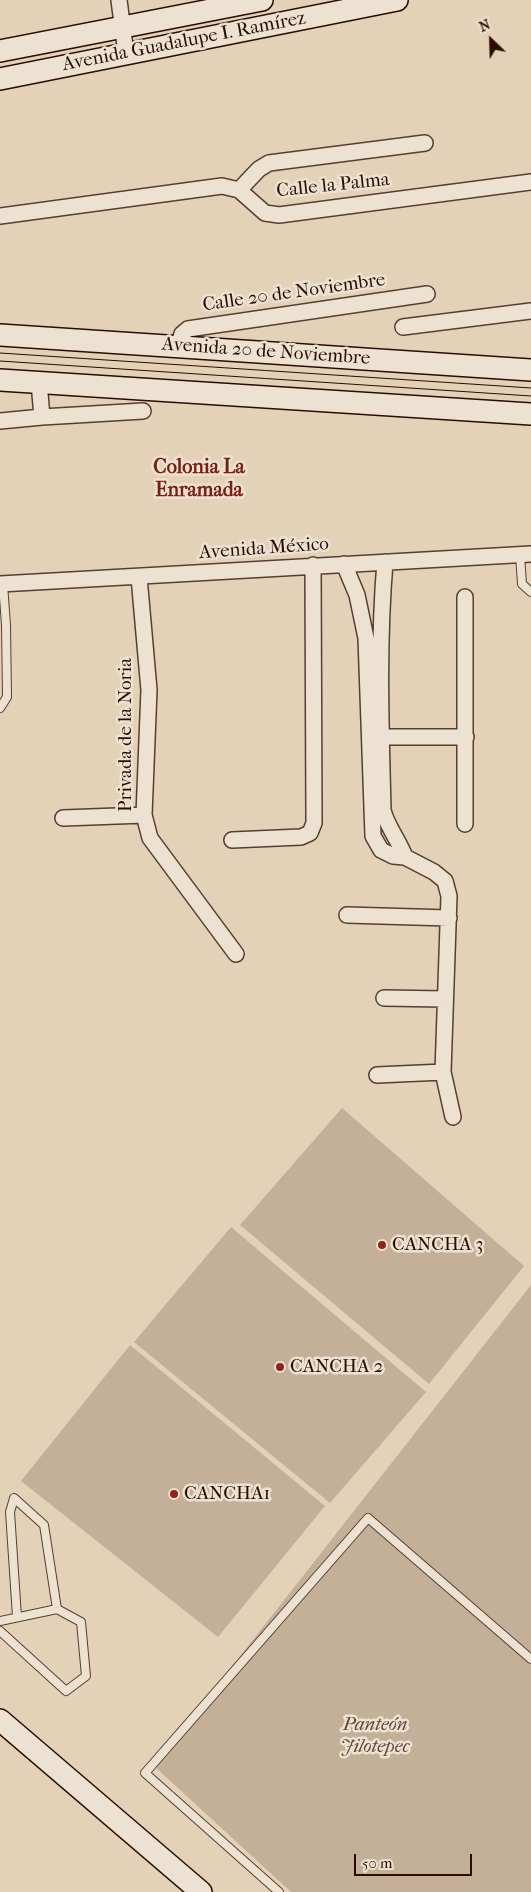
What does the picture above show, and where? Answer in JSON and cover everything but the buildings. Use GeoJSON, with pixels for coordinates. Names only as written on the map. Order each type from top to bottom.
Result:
{"type":"FeatureCollection","features":[{"type":"Feature","properties":{"kind":"main road","name":"Avenida Guadalupe I. Ramírez"},"geometry":{"type":"LineString","coordinates":[[0,52],[262,0]]}},
{"type":"Feature","properties":{"kind":"main road","name":"Avenida Guadalupe I. Ramírez"},"geometry":{"type":"LineString","coordinates":[[0,79],[397,0]]}},
{"type":"Feature","properties":{"kind":"main road","name":"Avenida 20 de Noviembre"},"geometry":{"type":"LineString","coordinates":[[0,335],[531,370]]}},
{"type":"Feature","properties":{"kind":"main road"},"geometry":{"type":"LineString","coordinates":[[0,380],[531,414]]}},
{"type":"Feature","properties":{"kind":"main road"},"geometry":{"type":"LineString","coordinates":[[0,1720],[200,1892]]}},
{"type":"Feature","properties":{"kind":"street"},"geometry":{"type":"LineString","coordinates":[[119,0],[126,54]]}},
{"type":"Feature","properties":{"kind":"street"},"geometry":{"type":"LineString","coordinates":[[0,216],[222,186],[239,190],[259,169],[269,164],[425,143]]}},
{"type":"Feature","properties":{"kind":"street","name":"Calle la Palma"},"geometry":{"type":"LineString","coordinates":[[239,190],[265,212],[279,215],[531,182]]}},
{"type":"Feature","properties":{"kind":"street","name":"Calle 20 de Noviembre"},"geometry":{"type":"LineString","coordinates":[[178,347],[182,334],[188,329],[427,294]]}},
{"type":"Feature","properties":{"kind":"street"},"geometry":{"type":"LineString","coordinates":[[403,327],[531,312]]}},
{"type":"Feature","properties":{"kind":"street"},"geometry":{"type":"LineString","coordinates":[[39,382],[42,418]]}},
{"type":"Feature","properties":{"kind":"street"},"geometry":{"type":"LineString","coordinates":[[0,421],[143,411]]}},
{"type":"Feature","properties":{"kind":"street","name":"Avenida México"},"geometry":{"type":"LineString","coordinates":[[2,584],[525,554]]}},
{"type":"Feature","properties":{"kind":"street"},"geometry":{"type":"LineString","coordinates":[[385,562],[382,592],[382,638],[375,696],[376,770],[373,836],[381,850],[393,856],[405,857],[434,872],[445,882],[449,896],[443,1072],[453,1117]]}},
{"type":"Feature","properties":{"kind":"street"},"geometry":{"type":"LineString","coordinates":[[344,564],[357,595],[366,638],[381,737],[376,770]]}},
{"type":"Feature","properties":{"kind":"street"},"geometry":{"type":"LineString","coordinates":[[232,840],[301,837],[310,833],[314,823],[313,566]]}},
{"type":"Feature","properties":{"kind":"street","name":"Privada de la Noria"},"geometry":{"type":"LineString","coordinates":[[139,577],[149,690],[144,815],[150,838],[236,954]]}},
{"type":"Feature","properties":{"kind":"street"},"geometry":{"type":"LineString","coordinates":[[465,597],[465,824]]}},
{"type":"Feature","properties":{"kind":"street"},"geometry":{"type":"LineString","coordinates":[[366,638],[382,638]]}},
{"type":"Feature","properties":{"kind":"street"},"geometry":{"type":"LineString","coordinates":[[381,737],[466,737]]}},
{"type":"Feature","properties":{"kind":"street"},"geometry":{"type":"LineString","coordinates":[[63,818],[144,815]]}},
{"type":"Feature","properties":{"kind":"street"},"geometry":{"type":"LineString","coordinates":[[346,915],[449,918]]}},
{"type":"Feature","properties":{"kind":"street"},"geometry":{"type":"LineString","coordinates":[[384,998],[446,999]]}},
{"type":"Feature","properties":{"kind":"street"},"geometry":{"type":"LineString","coordinates":[[377,1075],[443,1072]]}},
{"type":"Feature","properties":{"kind":"lane"},"geometry":{"type":"LineString","coordinates":[[525,554],[522,584],[531,592]]}},
{"type":"Feature","properties":{"kind":"lane"},"geometry":{"type":"LineString","coordinates":[[0,708],[7,696],[6,625],[2,584]]}},
{"type":"Feature","properties":{"kind":"lane"},"geometry":{"type":"LineString","coordinates":[[17,1617],[10,1512],[14,1498],[44,1525],[57,1609]]}},
{"type":"Feature","properties":{"kind":"lane"},"geometry":{"type":"LineString","coordinates":[[279,1892],[145,1773],[368,1518],[531,1659]]}},
{"type":"Feature","properties":{"kind":"lane"},"geometry":{"type":"LineString","coordinates":[[0,1621],[57,1609],[81,1622],[86,1676],[66,1691],[0,1631]]}},
{"type":"Feature","properties":{"kind":"green space","name":"CANCHA 3"},"geometry":{"type":"Polygon","coordinates":[[[342,1108],[524,1266],[429,1384],[240,1225],[342,1108]]]}},
{"type":"Feature","properties":{"kind":"green space","name":"CANCHA 2"},"geometry":{"type":"Polygon","coordinates":[[[231,1227],[426,1392],[330,1503],[134,1342],[231,1227]]]}},
{"type":"Feature","properties":{"kind":"green space","name":"Panteón Jilotepec"},"geometry":{"type":"Polygon","coordinates":[[[531,1285],[531,1892],[291,1892],[154,1766],[531,1285]]]}},
{"type":"Feature","properties":{"kind":"green space","name":"CANCHA1"},"geometry":{"type":"Polygon","coordinates":[[[130,1345],[325,1506],[218,1637],[21,1481],[130,1345]]]}},
{"type":"Feature","properties":{"kind":"tram line"},"geometry":{"type":"LineString","coordinates":[[0,353],[531,388]]}},
{"type":"Feature","properties":{"kind":"tram line"},"geometry":{"type":"LineString","coordinates":[[0,361],[531,396]]}},
{"type":"Feature","properties":{"kind":"place","name":"CANCHA 3"},"geometry":{"type":"Point","coordinates":[382,1245]}},
{"type":"Feature","properties":{"kind":"place","name":"CANCHA 2"},"geometry":{"type":"Point","coordinates":[280,1367]}},
{"type":"Feature","properties":{"kind":"place","name":"CANCHA1"},"geometry":{"type":"Point","coordinates":[174,1494]}},
{"type":"Feature","properties":{"kind":"district","name":"Colonia La Enramada"},"geometry":{"type":"Point","coordinates":[199,480]}}]}
